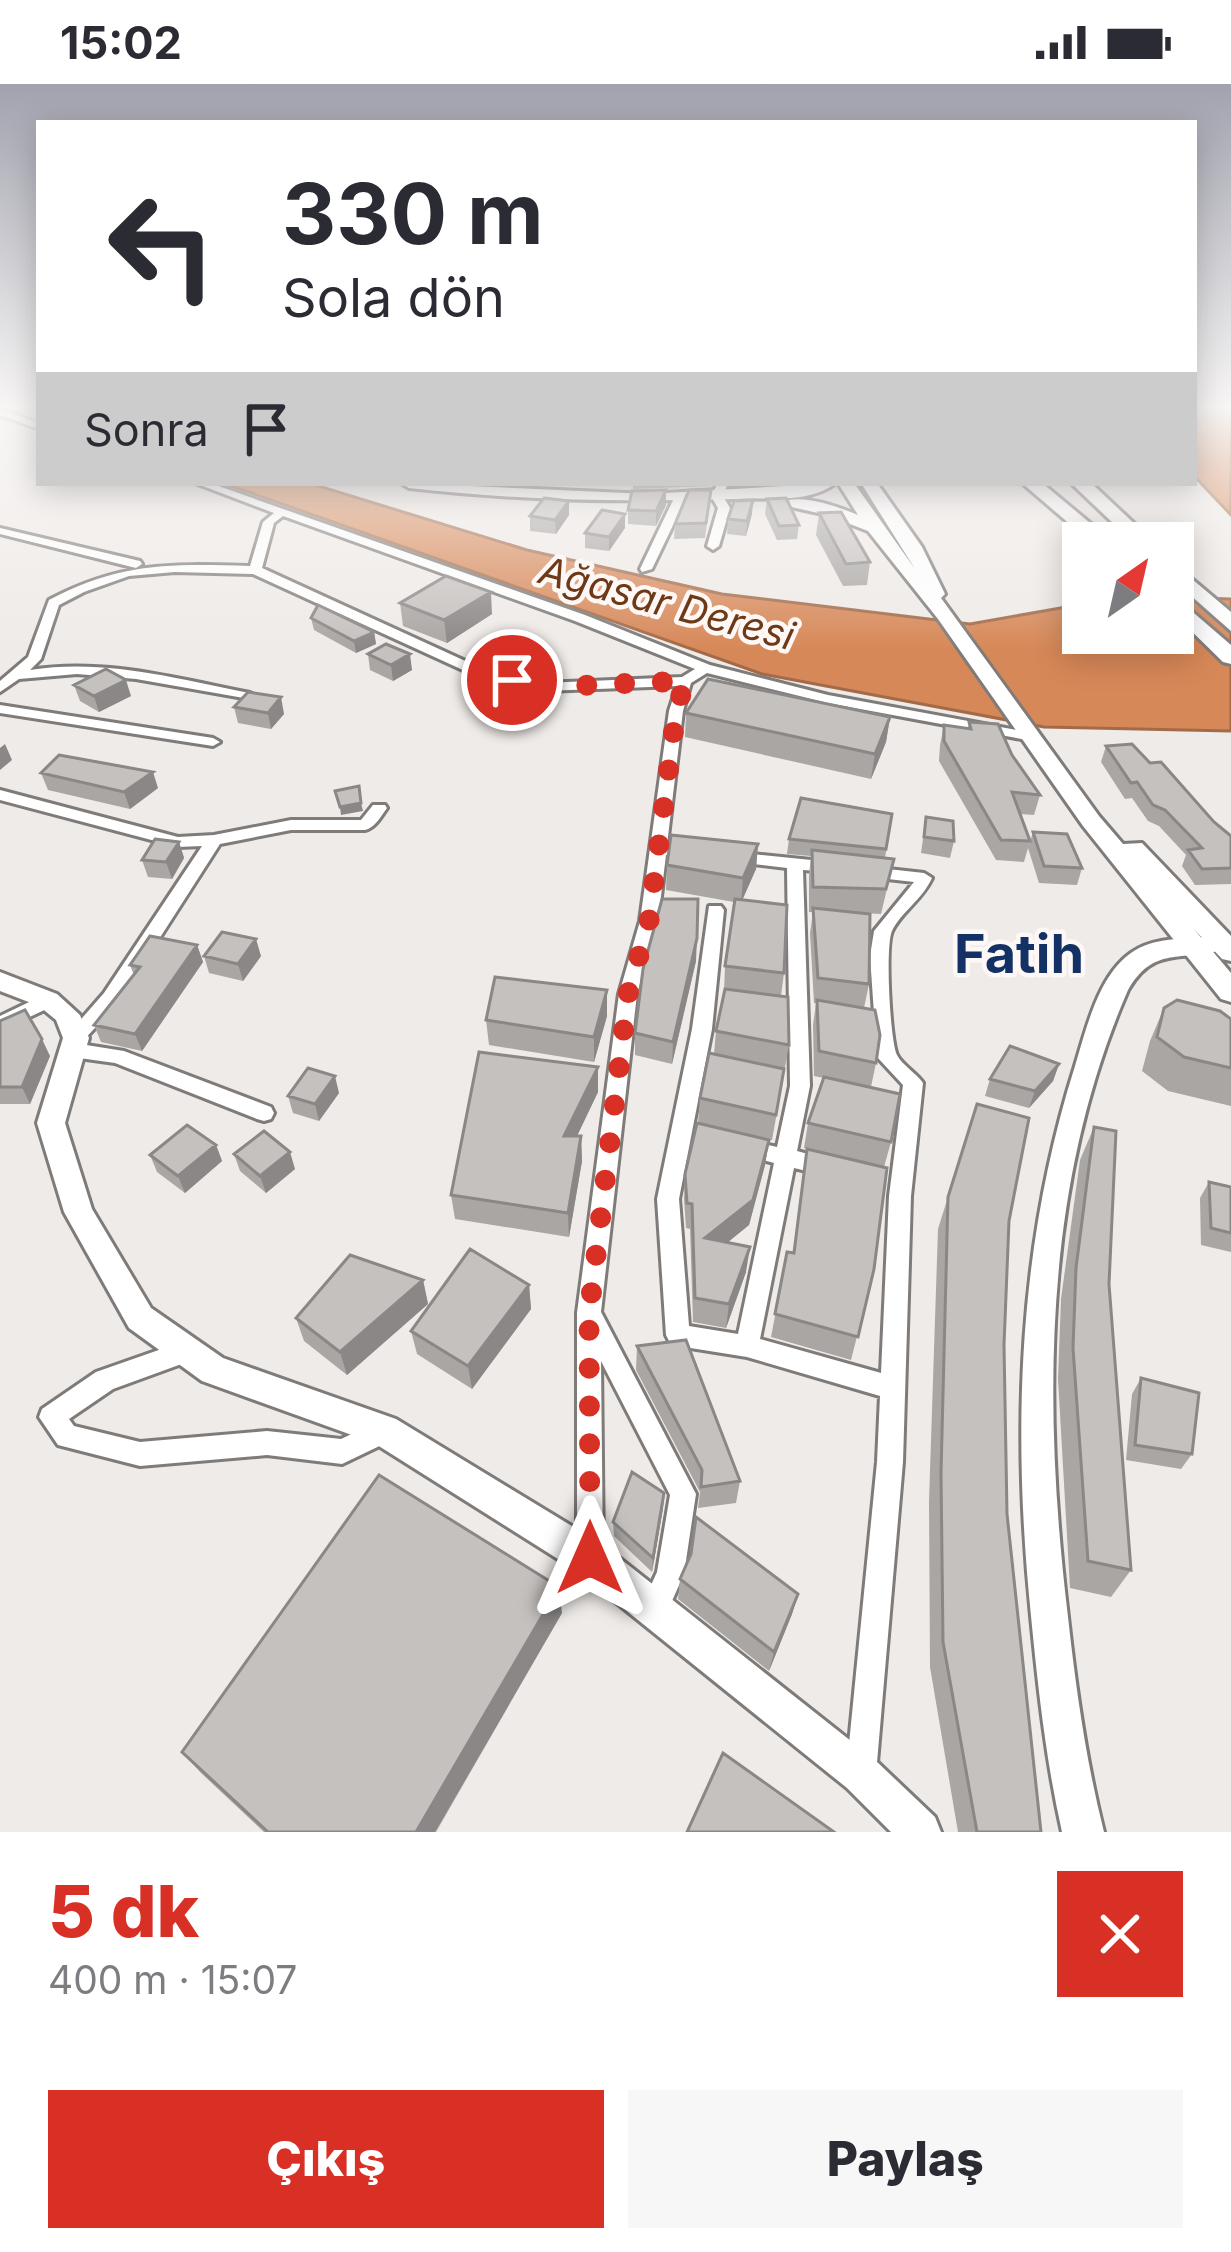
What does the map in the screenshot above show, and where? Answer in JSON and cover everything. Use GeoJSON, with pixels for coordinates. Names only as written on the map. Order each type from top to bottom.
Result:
{"type":"FeatureCollection","features":[{"type":"Feature","properties":{"kind":"highway"},"geometry":{"type":"LineString","coordinates":[[1036,488],[1078,522]]}},
{"type":"Feature","properties":{"kind":"highway"},"geometry":{"type":"LineString","coordinates":[[1057,488],[1092,522]]}},
{"type":"Feature","properties":{"kind":"highway"},"geometry":{"type":"LineString","coordinates":[[1085,488],[1122,522]]}},
{"type":"Feature","properties":{"kind":"highway"},"geometry":{"type":"LineString","coordinates":[[1104,488],[1135,522]]}},
{"type":"Feature","properties":{"kind":"highway"},"geometry":{"type":"LineString","coordinates":[[1194,588],[1231,624]]}},
{"type":"Feature","properties":{"kind":"highway"},"geometry":{"type":"LineString","coordinates":[[1194,621],[1231,657]]}},
{"type":"Feature","properties":{"kind":"main road"},"geometry":{"type":"LineString","coordinates":[[449,488],[681,496],[720,489],[850,516],[877,532]]}},
{"type":"Feature","properties":{"kind":"main road"},"geometry":{"type":"LineString","coordinates":[[747,497],[817,488]]}},
{"type":"Feature","properties":{"kind":"main road"},"geometry":{"type":"LineString","coordinates":[[747,497],[862,492],[913,547],[945,615]]}},
{"type":"Feature","properties":{"kind":"main road"},"geometry":{"type":"LineString","coordinates":[[862,492],[877,532],[904,572],[945,615],[1024,730],[1216,947],[1231,992]]}},
{"type":"Feature","properties":{"kind":"street"},"geometry":{"type":"LineString","coordinates":[[213,488],[580,618],[705,668],[828,699],[1024,730]]}},
{"type":"Feature","properties":{"kind":"street"},"geometry":{"type":"LineString","coordinates":[[713,546],[724,508],[720,489]]}},
{"type":"Feature","properties":{"kind":"street"},"geometry":{"type":"LineString","coordinates":[[646,569],[681,496]]}},
{"type":"Feature","properties":{"kind":"street"},"geometry":{"type":"LineString","coordinates":[[255,570],[269,522],[282,512]]}},
{"type":"Feature","properties":{"kind":"street"},"geometry":{"type":"LineString","coordinates":[[0,531],[152,566],[255,570],[481,673],[544,687],[685,681],[705,668]]}},
{"type":"Feature","properties":{"kind":"street"},"geometry":{"type":"LineString","coordinates":[[0,688],[34,659],[53,603],[104,576],[152,566]]}},
{"type":"Feature","properties":{"kind":"street"},"geometry":{"type":"LineString","coordinates":[[17,676],[48,668],[250,697]]}},
{"type":"Feature","properties":{"kind":"street"},"geometry":{"type":"LineString","coordinates":[[590,1558],[589,1313],[628,994],[661,904],[656,849],[685,681]]}},
{"type":"Feature","properties":{"kind":"street"},"geometry":{"type":"LineString","coordinates":[[0,709],[213,742]]}},
{"type":"Feature","properties":{"kind":"street"},"geometry":{"type":"LineString","coordinates":[[0,795],[178,842],[291,826],[365,825],[379,808]]}},
{"type":"Feature","properties":{"kind":"street"},"geometry":{"type":"LineString","coordinates":[[214,840],[111,998],[74,1044],[51,1123],[79,1212],[140,1318],[213,1370],[384,1430],[590,1558],[860,1774],[920,1832]]}},
{"type":"Feature","properties":{"kind":"street"},"geometry":{"type":"LineString","coordinates":[[656,849],[924,878],[917,896],[872,930],[874,1022],[887,1057],[913,1083],[900,1107],[890,1181],[893,1388],[860,1774]]}},
{"type":"Feature","properties":{"kind":"street"},"geometry":{"type":"LineString","coordinates":[[747,1346],[786,1157],[789,1084],[802,1013],[795,863]]}},
{"type":"Feature","properties":{"kind":"street"},"geometry":{"type":"LineString","coordinates":[[714,910],[714,1002],[701,1137],[668,1199],[678,1335],[747,1346],[893,1388]]}},
{"type":"Feature","properties":{"kind":"street"},"geometry":{"type":"LineString","coordinates":[[1083,1832],[1058,1691],[1032,1400],[1044,1256],[1072,1110],[1109,1006],[1135,962],[1159,949],[1216,947]]}},
{"type":"Feature","properties":{"kind":"street"},"geometry":{"type":"LineString","coordinates":[[0,981],[48,1000],[67,1015],[74,1044]]}},
{"type":"Feature","properties":{"kind":"street"},"geometry":{"type":"LineString","coordinates":[[0,1024],[48,1000]]}},
{"type":"Feature","properties":{"kind":"street"},"geometry":{"type":"LineString","coordinates":[[74,1044],[264,1113]]}},
{"type":"Feature","properties":{"kind":"street"},"geometry":{"type":"LineString","coordinates":[[789,1084],[823,1091]]}},
{"type":"Feature","properties":{"kind":"street"},"geometry":{"type":"LineString","coordinates":[[701,1137],[855,1173]]}},
{"type":"Feature","properties":{"kind":"street"},"geometry":{"type":"LineString","coordinates":[[589,1313],[683,1494],[670,1574],[654,1609]]}},
{"type":"Feature","properties":{"kind":"street"},"geometry":{"type":"LineString","coordinates":[[190,1350],[105,1380],[51,1417],[67,1436],[140,1454],[267,1443],[343,1452],[384,1430]]}},
{"type":"Feature","properties":{"kind":"water","name":"Ağasar Deresi"},"geometry":{"type":"Polygon","coordinates":[[[236,488],[324,488],[527,550],[722,594],[970,624],[1062,608],[1062,654],[1194,654],[1194,598],[1231,599],[1231,731],[1044,727],[762,674],[236,488]]]}},
{"type":"Feature","properties":{"kind":"water"},"geometry":{"type":"Polygon","coordinates":[[[1205,488],[1231,488],[1231,515],[1205,488]]]}},
{"type":"Feature","properties":{"kind":"building"},"geometry":{"type":"Polygon","coordinates":[[[666,490],[656,511],[628,510],[632,491],[666,490]]]}},
{"type":"Feature","properties":{"kind":"building"},"geometry":{"type":"Polygon","coordinates":[[[689,490],[711,490],[706,523],[675,524],[689,490]]]}},
{"type":"Feature","properties":{"kind":"building"},"geometry":{"type":"Polygon","coordinates":[[[544,498],[569,501],[555,520],[530,516],[544,498]]]}},
{"type":"Feature","properties":{"kind":"building"},"geometry":{"type":"Polygon","coordinates":[[[786,498],[799,525],[779,526],[767,499],[786,498]]]}},
{"type":"Feature","properties":{"kind":"building"},"geometry":{"type":"Polygon","coordinates":[[[753,500],[747,521],[728,519],[734,501],[753,500]]]}},
{"type":"Feature","properties":{"kind":"building"},"geometry":{"type":"Polygon","coordinates":[[[602,510],[625,514],[609,537],[585,533],[602,510]]]}},
{"type":"Feature","properties":{"kind":"building"},"geometry":{"type":"Polygon","coordinates":[[[841,512],[870,562],[846,564],[819,513],[841,512]]]}},
{"type":"Feature","properties":{"kind":"building"},"geometry":{"type":"Polygon","coordinates":[[[446,576],[491,592],[444,620],[400,603],[446,576]]]}},
{"type":"Feature","properties":{"kind":"building"},"geometry":{"type":"Polygon","coordinates":[[[318,605],[374,632],[354,641],[311,618],[318,605]]]}},
{"type":"Feature","properties":{"kind":"building"},"geometry":{"type":"Polygon","coordinates":[[[386,644],[410,654],[391,665],[368,654],[386,644]]]}},
{"type":"Feature","properties":{"kind":"building"},"geometry":{"type":"Polygon","coordinates":[[[106,669],[126,680],[94,696],[74,685],[106,669]]]}},
{"type":"Feature","properties":{"kind":"building"},"geometry":{"type":"Polygon","coordinates":[[[708,679],[890,717],[875,754],[686,713],[708,679]]]}},
{"type":"Feature","properties":{"kind":"building"},"geometry":{"type":"Polygon","coordinates":[[[248,692],[281,697],[268,713],[234,707],[248,692]]]}},
{"type":"Feature","properties":{"kind":"building"},"geometry":{"type":"Polygon","coordinates":[[[969,722],[998,724],[1012,755],[1040,795],[1012,792],[1030,841],[1001,840],[944,741],[944,725],[971,729],[969,722]]]}},
{"type":"Feature","properties":{"kind":"building"},"geometry":{"type":"Polygon","coordinates":[[[1132,744],[1150,763],[1161,762],[1231,836],[1231,868],[1202,869],[1188,850],[1202,848],[1165,810],[1153,805],[1137,782],[1131,783],[1106,746],[1132,744]]]}},
{"type":"Feature","properties":{"kind":"building"},"geometry":{"type":"Polygon","coordinates":[[[59,755],[153,772],[124,792],[41,773],[59,755]]]}},
{"type":"Feature","properties":{"kind":"building"},"geometry":{"type":"Polygon","coordinates":[[[359,786],[361,803],[340,807],[335,791],[359,786]]]}},
{"type":"Feature","properties":{"kind":"building"},"geometry":{"type":"Polygon","coordinates":[[[801,798],[892,814],[886,849],[789,839],[801,798]]]}},
{"type":"Feature","properties":{"kind":"building"},"geometry":{"type":"Polygon","coordinates":[[[926,817],[953,821],[954,841],[924,837],[926,817]]]}},
{"type":"Feature","properties":{"kind":"building"},"geometry":{"type":"Polygon","coordinates":[[[1033,832],[1067,834],[1082,868],[1044,866],[1033,832]]]}},
{"type":"Feature","properties":{"kind":"building"},"geometry":{"type":"Polygon","coordinates":[[[671,835],[758,844],[743,878],[667,865],[671,835]]]}},
{"type":"Feature","properties":{"kind":"building"},"geometry":{"type":"Polygon","coordinates":[[[155,839],[179,842],[166,862],[142,860],[155,839]]]}},
{"type":"Feature","properties":{"kind":"building"},"geometry":{"type":"Polygon","coordinates":[[[812,850],[894,859],[886,889],[813,887],[812,850]]]}},
{"type":"Feature","properties":{"kind":"building"},"geometry":{"type":"Polygon","coordinates":[[[662,899],[698,899],[697,938],[673,1042],[635,1033],[643,969],[662,899]]]}},
{"type":"Feature","properties":{"kind":"building"},"geometry":{"type":"Polygon","coordinates":[[[735,899],[787,905],[784,973],[725,966],[735,899]]]}},
{"type":"Feature","properties":{"kind":"building"},"geometry":{"type":"Polygon","coordinates":[[[813,908],[870,914],[869,984],[818,978],[813,908]]]}},
{"type":"Feature","properties":{"kind":"building"},"geometry":{"type":"Polygon","coordinates":[[[222,932],[256,939],[238,964],[204,956],[222,932]]]}},
{"type":"Feature","properties":{"kind":"building"},"geometry":{"type":"Polygon","coordinates":[[[150,936],[197,945],[135,1034],[94,1025],[140,967],[130,965],[150,936]]]}},
{"type":"Feature","properties":{"kind":"building"},"geometry":{"type":"Polygon","coordinates":[[[495,977],[607,990],[594,1037],[486,1020],[495,977]]]}},
{"type":"Feature","properties":{"kind":"building"},"geometry":{"type":"Polygon","coordinates":[[[725,989],[788,997],[789,1045],[716,1031],[725,989]]]}},
{"type":"Feature","properties":{"kind":"building"},"geometry":{"type":"Polygon","coordinates":[[[817,1000],[875,1010],[880,1035],[876,1063],[819,1051],[817,1000]]]}},
{"type":"Feature","properties":{"kind":"building"},"geometry":{"type":"Polygon","coordinates":[[[1177,1000],[1220,1011],[1231,1019],[1231,1068],[1184,1057],[1157,1037],[1164,1008],[1177,1000]]]}},
{"type":"Feature","properties":{"kind":"building"},"geometry":{"type":"Polygon","coordinates":[[[25,1010],[42,1039],[22,1087],[0,1087],[0,1021],[25,1010]]]}},
{"type":"Feature","properties":{"kind":"building"},"geometry":{"type":"Polygon","coordinates":[[[1010,1046],[1059,1064],[1035,1091],[990,1079],[1010,1046]]]}},
{"type":"Feature","properties":{"kind":"building"},"geometry":{"type":"Polygon","coordinates":[[[479,1052],[598,1067],[564,1136],[581,1136],[568,1213],[451,1195],[479,1052]]]}},
{"type":"Feature","properties":{"kind":"building"},"geometry":{"type":"Polygon","coordinates":[[[709,1053],[784,1069],[776,1115],[700,1098],[709,1053]]]}},
{"type":"Feature","properties":{"kind":"building"},"geometry":{"type":"Polygon","coordinates":[[[308,1068],[335,1076],[315,1104],[288,1096],[308,1068]]]}},
{"type":"Feature","properties":{"kind":"building"},"geometry":{"type":"Polygon","coordinates":[[[824,1077],[900,1094],[891,1142],[808,1123],[824,1077]]]}},
{"type":"Feature","properties":{"kind":"building"},"geometry":{"type":"Polygon","coordinates":[[[977,1104],[1029,1118],[1009,1221],[1004,1345],[1007,1514],[1041,1832],[977,1832],[943,1642],[941,1473],[948,1197],[977,1104]]]}},
{"type":"Feature","properties":{"kind":"building"},"geometry":{"type":"Polygon","coordinates":[[[697,1123],[769,1140],[753,1200],[705,1238],[750,1247],[729,1304],[695,1298],[692,1204],[687,1203],[685,1174],[697,1123]]]}},
{"type":"Feature","properties":{"kind":"building"},"geometry":{"type":"Polygon","coordinates":[[[187,1125],[216,1145],[178,1176],[150,1155],[187,1125]]]}},
{"type":"Feature","properties":{"kind":"building"},"geometry":{"type":"Polygon","coordinates":[[[1094,1127],[1116,1131],[1109,1284],[1131,1570],[1088,1561],[1073,1348],[1076,1268],[1094,1127]]]}},
{"type":"Feature","properties":{"kind":"building"},"geometry":{"type":"Polygon","coordinates":[[[264,1131],[290,1152],[260,1176],[234,1154],[264,1131]]]}},
{"type":"Feature","properties":{"kind":"building"},"geometry":{"type":"Polygon","coordinates":[[[807,1149],[887,1168],[874,1269],[858,1337],[775,1314],[787,1252],[794,1253],[807,1149]]]}},
{"type":"Feature","properties":{"kind":"building"},"geometry":{"type":"Polygon","coordinates":[[[1209,1182],[1231,1187],[1231,1233],[1211,1228],[1209,1182]]]}},
{"type":"Feature","properties":{"kind":"building"},"geometry":{"type":"Polygon","coordinates":[[[470,1249],[529,1285],[468,1366],[411,1331],[470,1249]]]}},
{"type":"Feature","properties":{"kind":"building"},"geometry":{"type":"Polygon","coordinates":[[[350,1255],[423,1280],[340,1352],[296,1318],[350,1255]]]}},
{"type":"Feature","properties":{"kind":"building"},"geometry":{"type":"Polygon","coordinates":[[[686,1340],[740,1481],[701,1487],[702,1470],[637,1346],[686,1340]]]}},
{"type":"Feature","properties":{"kind":"building"},"geometry":{"type":"Polygon","coordinates":[[[1141,1378],[1199,1393],[1192,1454],[1135,1445],[1141,1378]]]}},
{"type":"Feature","properties":{"kind":"building"},"geometry":{"type":"Polygon","coordinates":[[[632,1472],[664,1493],[653,1558],[613,1522],[632,1472]]]}},
{"type":"Feature","properties":{"kind":"building"},"geometry":{"type":"Polygon","coordinates":[[[379,1475],[559,1587],[416,1832],[268,1832],[182,1752],[379,1475]]]}},
{"type":"Feature","properties":{"kind":"building"},"geometry":{"type":"Polygon","coordinates":[[[696,1517],[798,1594],[774,1652],[680,1579],[691,1554],[696,1517]]]}},
{"type":"Feature","properties":{"kind":"building"},"geometry":{"type":"Polygon","coordinates":[[[723,1753],[834,1832],[687,1832],[723,1753]]]}},
{"type":"Feature","properties":{"kind":"district","name":"Fatih"},"geometry":{"type":"Point","coordinates":[1019,954]}},
{"type":"Feature","properties":{"kind":"route"},"geometry":{"type":"LineString","coordinates":[[512,680],[544,687],[685,681],[676,712],[649,921],[628,994],[601,1194],[589,1313],[590,1558]]}}]}
